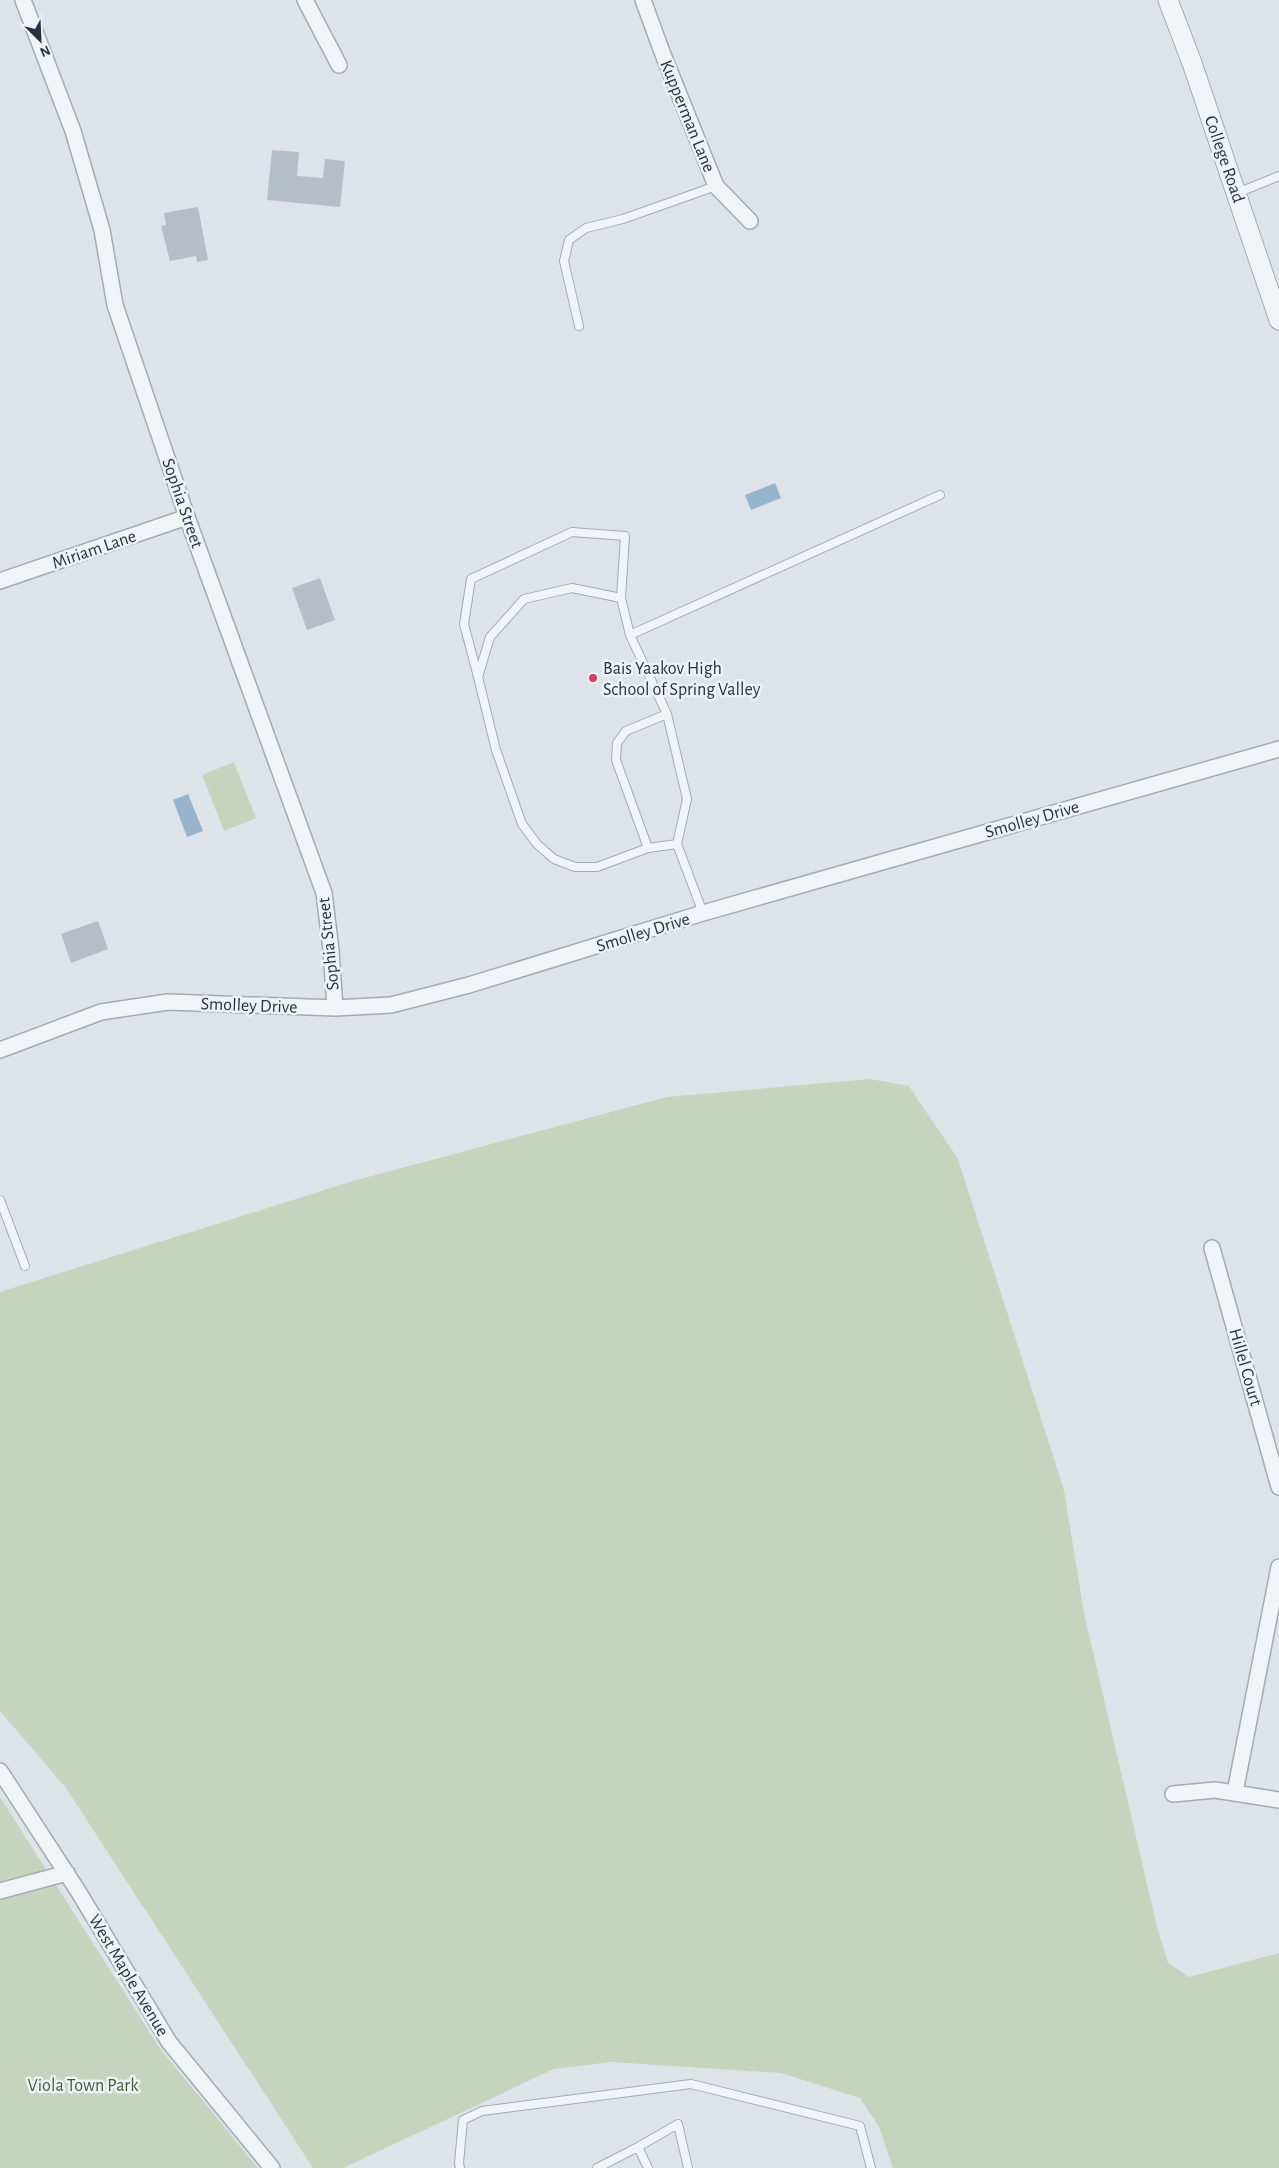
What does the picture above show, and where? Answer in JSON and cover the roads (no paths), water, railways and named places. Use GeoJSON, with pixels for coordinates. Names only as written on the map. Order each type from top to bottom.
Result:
{"type":"FeatureCollection","features":[{"type":"Feature","properties":{"kind":"street","name":"Sophia Street"},"geometry":{"type":"LineString","coordinates":[[23,0],[74,131],[102,230],[115,305],[188,517],[324,893],[331,950],[334,1008]]}},
{"type":"Feature","properties":{"kind":"street"},"geometry":{"type":"LineString","coordinates":[[305,0],[340,65]]}},
{"type":"Feature","properties":{"kind":"street","name":"Kupperman Lane"},"geometry":{"type":"LineString","coordinates":[[643,0],[716,186],[750,221]]}},
{"type":"Feature","properties":{"kind":"street","name":"College Road"},"geometry":{"type":"LineString","coordinates":[[1168,0],[1237,193],[1279,320]]}},
{"type":"Feature","properties":{"kind":"street","name":"Miriam Lane"},"geometry":{"type":"LineString","coordinates":[[0,581],[188,517]]}},
{"type":"Feature","properties":{"kind":"street","name":"Smolley Drive"},"geometry":{"type":"LineString","coordinates":[[0,1050],[101,1012],[168,1002],[334,1008],[391,1005],[461,988],[703,913],[1279,749]]}},
{"type":"Feature","properties":{"kind":"street","name":"Hillel Court"},"geometry":{"type":"LineString","coordinates":[[1212,1248],[1279,1487]]}},
{"type":"Feature","properties":{"kind":"street"},"geometry":{"type":"LineString","coordinates":[[1234,1792],[1279,1566]]}},
{"type":"Feature","properties":{"kind":"street","name":"West Maple Avenue"},"geometry":{"type":"LineString","coordinates":[[0,1771],[67,1873],[169,2042],[272,2168]]}},
{"type":"Feature","properties":{"kind":"street"},"geometry":{"type":"LineString","coordinates":[[1174,1794],[1215,1790],[1279,1800]]}},
{"type":"Feature","properties":{"kind":"street"},"geometry":{"type":"LineString","coordinates":[[0,1890],[67,1873]]}},
{"type":"Feature","properties":{"kind":"lane"},"geometry":{"type":"LineString","coordinates":[[1237,193],[1279,176]]}},
{"type":"Feature","properties":{"kind":"lane"},"geometry":{"type":"LineString","coordinates":[[579,326],[564,261],[569,240],[586,228],[670,203],[716,186]]}},
{"type":"Feature","properties":{"kind":"lane"},"geometry":{"type":"LineString","coordinates":[[630,635],[940,495]]}},
{"type":"Feature","properties":{"kind":"lane"},"geometry":{"type":"LineString","coordinates":[[677,844],[648,848],[598,866],[575,867],[554,859],[537,844],[522,824],[496,750],[464,624],[471,579],[572,532],[625,536],[621,598],[630,635],[667,714],[686,799],[677,844],[703,913]]}},
{"type":"Feature","properties":{"kind":"lane"},"geometry":{"type":"LineString","coordinates":[[478,677],[490,638],[524,599],[572,588],[621,598]]}},
{"type":"Feature","properties":{"kind":"lane"},"geometry":{"type":"LineString","coordinates":[[648,848],[616,760],[617,743],[626,731],[667,714]]}},
{"type":"Feature","properties":{"kind":"lane"},"geometry":{"type":"LineString","coordinates":[[0,1200],[24,1266]]}},
{"type":"Feature","properties":{"kind":"lane"},"geometry":{"type":"LineString","coordinates":[[460,2168],[463,2120],[482,2112],[691,2084],[860,2126],[871,2168]]}},
{"type":"Feature","properties":{"kind":"lane"},"geometry":{"type":"LineString","coordinates":[[596,2168],[678,2124],[688,2168]]}},
{"type":"Feature","properties":{"kind":"lane"},"geometry":{"type":"LineString","coordinates":[[638,2147],[648,2168]]}},
{"type":"Feature","properties":{"kind":"water"},"geometry":{"type":"Polygon","coordinates":[[[775,483],[781,498],[751,510],[745,495],[775,483]]]}},
{"type":"Feature","properties":{"kind":"water"},"geometry":{"type":"Polygon","coordinates":[[[188,794],[203,831],[187,837],[173,800],[188,794]]]}},
{"type":"Feature","properties":{"kind":"place","name":"Bais Yaakov High School of Spring Valley"},"geometry":{"type":"Point","coordinates":[593,678]}},
{"type":"Feature","properties":{"kind":"park label","name":"Viola Town Park"},"geometry":{"type":"Point","coordinates":[83,2085]}}]}
